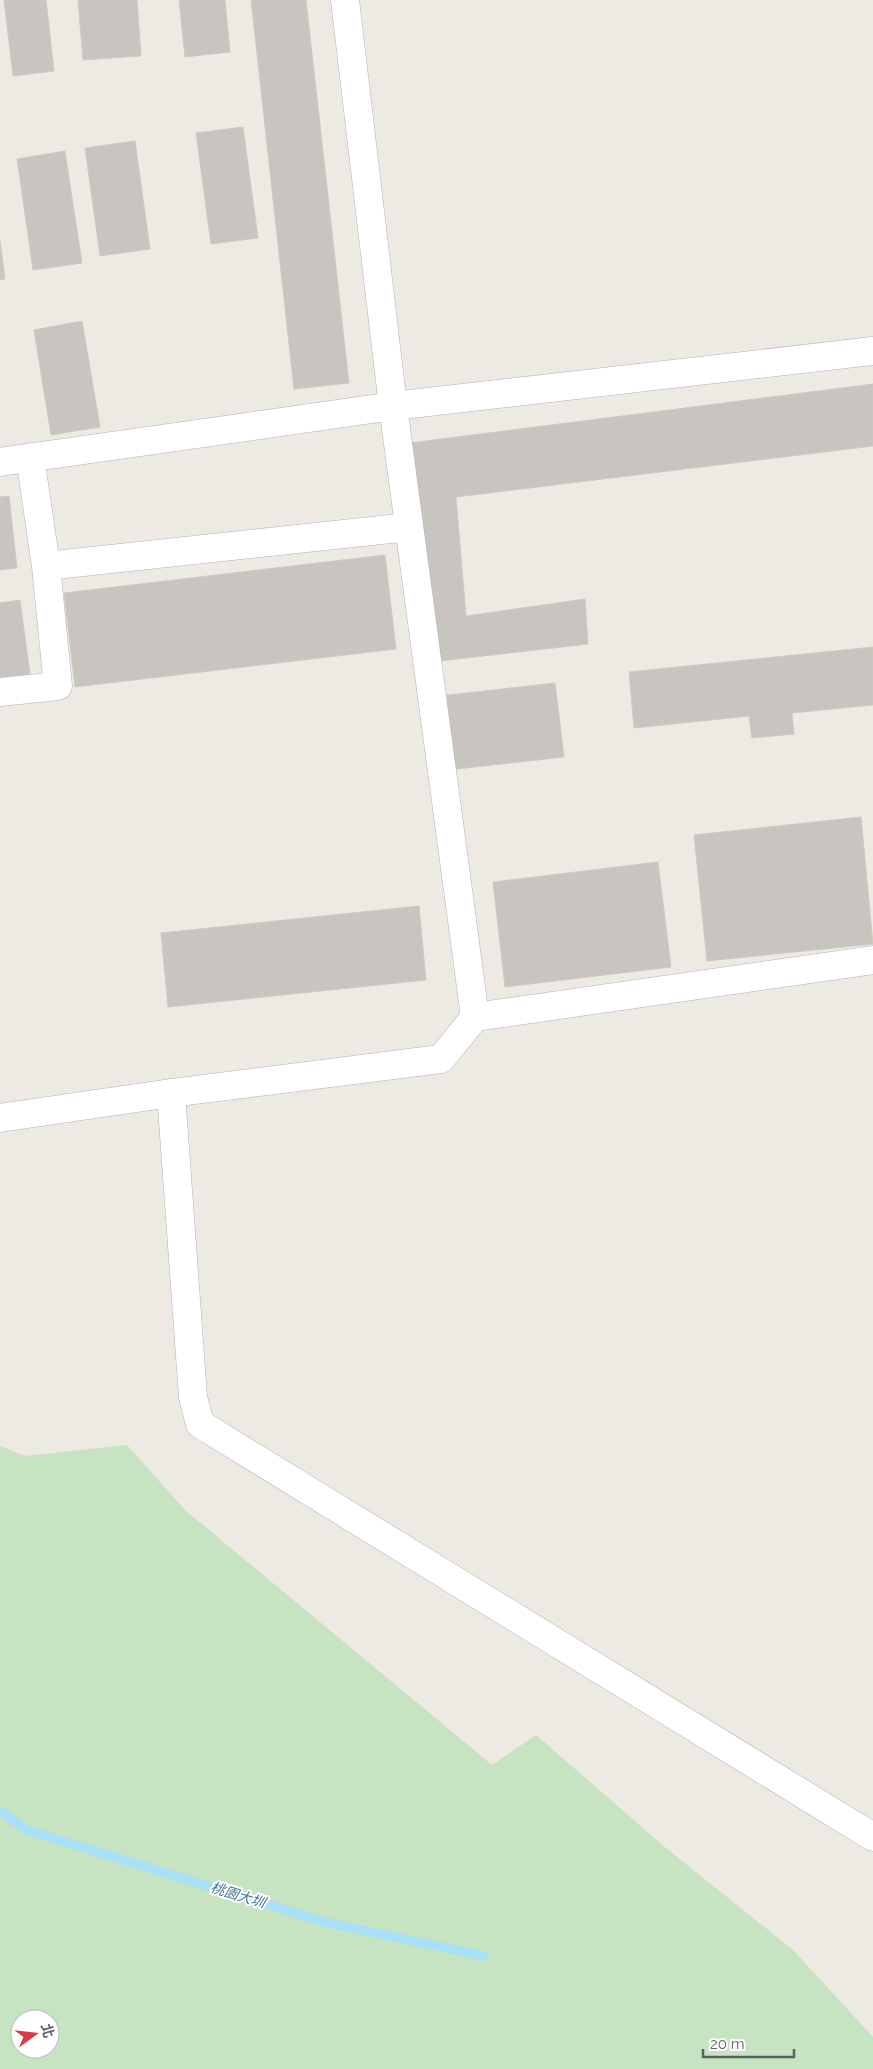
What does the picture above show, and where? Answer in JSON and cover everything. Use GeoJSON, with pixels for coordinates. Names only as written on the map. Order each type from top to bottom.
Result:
{"type":"FeatureCollection","features":[{"type":"Feature","properties":{"kind":"lane"},"geometry":{"type":"LineString","coordinates":[[345,0],[393,406],[475,1017]]}},
{"type":"Feature","properties":{"kind":"lane"},"geometry":{"type":"LineString","coordinates":[[0,462],[393,406],[873,350]]}},
{"type":"Feature","properties":{"kind":"lane"},"geometry":{"type":"LineString","coordinates":[[0,692],[58,686],[46,566],[30,458]]}},
{"type":"Feature","properties":{"kind":"lane"},"geometry":{"type":"LineString","coordinates":[[46,566],[409,527]]}},
{"type":"Feature","properties":{"kind":"lane"},"geometry":{"type":"LineString","coordinates":[[0,1118],[171,1093],[441,1059],[475,1017],[873,960]]}},
{"type":"Feature","properties":{"kind":"lane"},"geometry":{"type":"LineString","coordinates":[[171,1093],[193,1397],[200,1424],[873,1837]]}},
{"type":"Feature","properties":{"kind":"green space"},"geometry":{"type":"Polygon","coordinates":[[[127,1445],[185,1510],[492,1765],[536,1735],[666,1848],[793,1950],[873,2037],[873,2069],[0,2069],[0,1446],[25,1456],[127,1445]]]}},
{"type":"Feature","properties":{"kind":"building"},"geometry":{"type":"Polygon","coordinates":[[[4,0],[46,0],[54,71],[13,76],[4,0]]]}},
{"type":"Feature","properties":{"kind":"building"},"geometry":{"type":"Polygon","coordinates":[[[78,0],[137,0],[141,56],[83,60],[78,0]]]}},
{"type":"Feature","properties":{"kind":"building"},"geometry":{"type":"Polygon","coordinates":[[[179,0],[225,0],[230,52],[185,57],[179,0]]]}},
{"type":"Feature","properties":{"kind":"building"},"geometry":{"type":"Polygon","coordinates":[[[251,0],[306,0],[349,383],[294,389],[251,0]]]}},
{"type":"Feature","properties":{"kind":"building"},"geometry":{"type":"Polygon","coordinates":[[[243,127],[258,238],[211,244],[196,133],[243,127]]]}},
{"type":"Feature","properties":{"kind":"building"},"geometry":{"type":"Polygon","coordinates":[[[135,141],[150,249],[100,256],[85,148],[135,141]]]}},
{"type":"Feature","properties":{"kind":"building"},"geometry":{"type":"Polygon","coordinates":[[[65,151],[82,263],[33,270],[17,159],[65,151]]]}},
{"type":"Feature","properties":{"kind":"building"},"geometry":{"type":"Polygon","coordinates":[[[0,241],[5,279],[0,280],[0,241]]]}},
{"type":"Feature","properties":{"kind":"building"},"geometry":{"type":"Polygon","coordinates":[[[82,321],[100,427],[51,435],[34,330],[82,321]]]}},
{"type":"Feature","properties":{"kind":"building"},"geometry":{"type":"Polygon","coordinates":[[[873,384],[873,446],[456,497],[466,616],[585,599],[588,644],[440,661],[410,443],[873,384]]]}},
{"type":"Feature","properties":{"kind":"building"},"geometry":{"type":"Polygon","coordinates":[[[9,496],[17,568],[0,570],[0,497],[9,496]]]}},
{"type":"Feature","properties":{"kind":"building"},"geometry":{"type":"Polygon","coordinates":[[[385,555],[396,649],[75,687],[64,593],[385,555]]]}},
{"type":"Feature","properties":{"kind":"building"},"geometry":{"type":"Polygon","coordinates":[[[20,600],[30,674],[0,678],[0,603],[20,600]]]}},
{"type":"Feature","properties":{"kind":"building"},"geometry":{"type":"Polygon","coordinates":[[[873,647],[873,705],[792,713],[794,734],[752,738],[749,716],[634,728],[629,672],[873,647]]]}},
{"type":"Feature","properties":{"kind":"building"},"geometry":{"type":"Polygon","coordinates":[[[555,683],[564,757],[448,770],[440,696],[555,683]]]}},
{"type":"Feature","properties":{"kind":"building"},"geometry":{"type":"Polygon","coordinates":[[[861,817],[873,944],[707,961],[694,835],[861,817]]]}},
{"type":"Feature","properties":{"kind":"building"},"geometry":{"type":"Polygon","coordinates":[[[658,862],[671,967],[505,987],[493,882],[658,862]]]}},
{"type":"Feature","properties":{"kind":"building"},"geometry":{"type":"Polygon","coordinates":[[[419,906],[426,980],[168,1007],[161,933],[419,906]]]}},
{"type":"Feature","properties":{"kind":"waterway","name":"桃園大圳"},"geometry":{"type":"LineString","coordinates":[[0,1811],[27,1830],[324,1922],[484,1956]]}}]}
